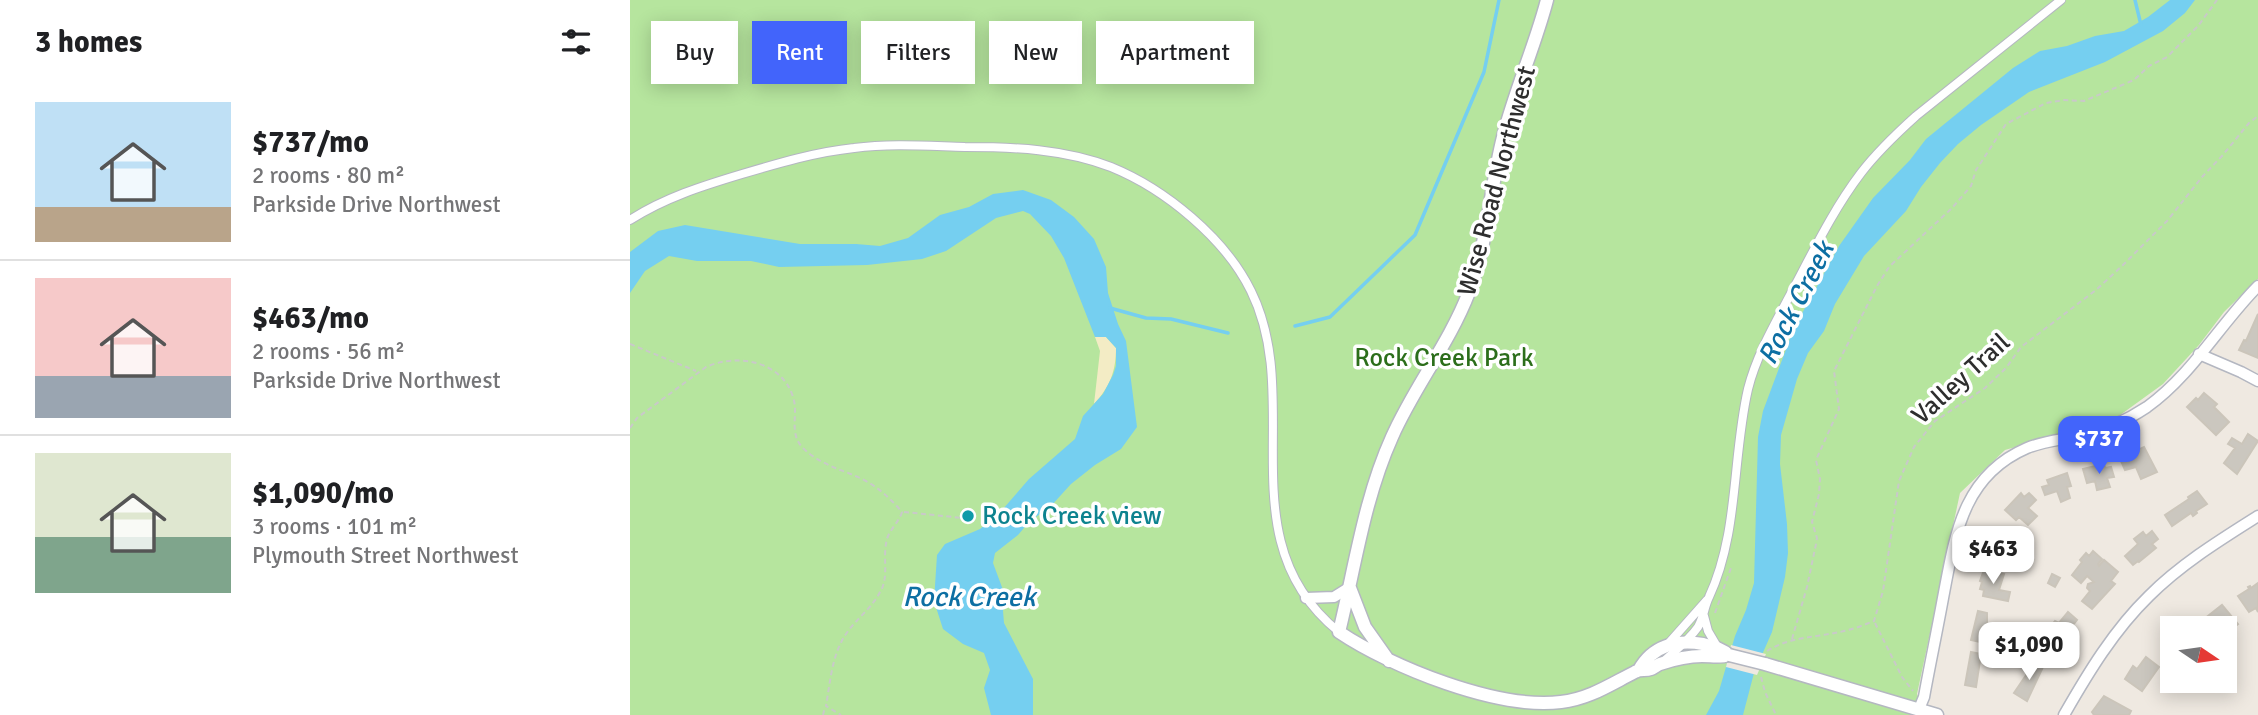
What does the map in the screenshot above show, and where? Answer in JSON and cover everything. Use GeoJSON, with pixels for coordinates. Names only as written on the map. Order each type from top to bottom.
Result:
{"type":"FeatureCollection","features":[{"type":"Feature","properties":{"kind":"street","name":"Wise Road Northwest"},"geometry":{"type":"LineString","coordinates":[[1339,632],[1369,501],[1384,457],[1406,408],[1448,339],[1472,284],[1484,240],[1503,138],[1547,0]]}},
{"type":"Feature","properties":{"kind":"street"},"geometry":{"type":"LineString","coordinates":[[1639,670],[1644,661],[1668,644],[1707,600],[1720,572],[1749,386],[1765,344],[1830,221],[1860,174],[1894,136],[2061,0]]}},
{"type":"Feature","properties":{"kind":"street"},"geometry":{"type":"LineString","coordinates":[[630,220],[652,206],[687,191],[797,158],[856,147],[1021,148],[1071,155],[1111,167],[1178,207],[1223,247],[1251,291],[1264,332],[1271,370],[1273,484],[1275,516],[1282,549],[1306,598],[1339,632],[1390,661],[1448,683],[1489,695],[1532,703],[1562,702],[1589,695],[1639,670],[1649,670],[1660,664],[1709,616]]}},
{"type":"Feature","properties":{"kind":"street"},"geometry":{"type":"LineString","coordinates":[[1919,709],[1924,697],[1958,529],[1970,499],[1981,483],[2002,463],[2030,447],[2096,432],[2136,413],[2168,389],[2258,286]]}},
{"type":"Feature","properties":{"kind":"street"},"geometry":{"type":"LineString","coordinates":[[2199,355],[2258,382]]}},
{"type":"Feature","properties":{"kind":"street"},"geometry":{"type":"LineString","coordinates":[[2064,715],[2108,644],[2148,596],[2193,559],[2258,516]]}},
{"type":"Feature","properties":{"kind":"street"},"geometry":{"type":"LineString","coordinates":[[1306,598],[1334,597],[1350,587],[1365,627],[1390,661]]}},
{"type":"Feature","properties":{"kind":"street"},"geometry":{"type":"LineString","coordinates":[[1707,600],[1708,631],[1724,652]]}},
{"type":"Feature","properties":{"kind":"street"},"geometry":{"type":"LineString","coordinates":[[1685,626],[1684,642],[1700,656]]}},
{"type":"Feature","properties":{"kind":"street"},"geometry":{"type":"LineString","coordinates":[[1668,644],[1684,642],[1765,658],[1937,715]]}},
{"type":"Feature","properties":{"kind":"street"},"geometry":{"type":"LineString","coordinates":[[1660,664],[1700,656],[1721,657],[1724,652]]}},
{"type":"Feature","properties":{"kind":"path"},"geometry":{"type":"LineString","coordinates":[[1791,640],[1807,587],[1817,538],[1812,522],[1820,479],[1816,460],[1839,409],[1834,371],[1889,267],[1952,208],[1971,186],[1976,170],[2006,124],[2046,103],[2084,101],[2134,80],[2149,66],[2167,57],[2198,26],[2217,0]]}},
{"type":"Feature","properties":{"kind":"path","name":"Valley Trail"},"geometry":{"type":"LineString","coordinates":[[1874,621],[1883,591],[1899,481],[1914,447],[1935,421],[1985,388],[2006,368],[2021,347],[2086,298],[2122,266],[2167,221],[2202,177],[2258,116]]}},
{"type":"Feature","properties":{"kind":"path"},"geometry":{"type":"LineString","coordinates":[[630,344],[697,372]]}},
{"type":"Feature","properties":{"kind":"path"},"geometry":{"type":"LineString","coordinates":[[630,428],[637,418],[697,372],[716,362],[749,360],[763,365],[786,383],[793,396],[796,412],[794,434],[801,446],[821,462],[875,486],[891,498],[902,512],[963,518]]}},
{"type":"Feature","properties":{"kind":"path"},"geometry":{"type":"LineString","coordinates":[[823,715],[835,658],[845,636],[881,591],[886,572],[886,543],[902,512]]}},
{"type":"Feature","properties":{"kind":"path"},"geometry":{"type":"LineString","coordinates":[[1709,616],[1733,563]]}},
{"type":"Feature","properties":{"kind":"path"},"geometry":{"type":"LineString","coordinates":[[1765,658],[1778,645],[1791,640],[1848,630],[1874,621],[1902,677],[1914,692]]}},
{"type":"Feature","properties":{"kind":"path"},"geometry":{"type":"LineString","coordinates":[[1761,678],[1776,715]]}},
{"type":"Feature","properties":{"kind":"path"},"geometry":{"type":"LineString","coordinates":[[826,706],[841,715]]}},
{"type":"Feature","properties":{"kind":"green space","name":"Rock Creek Park"},"geometry":{"type":"Polygon","coordinates":[[[630,0],[2258,0],[2258,279],[2224,312],[2199,345],[2163,384],[2116,418],[2005,450],[1960,493],[1917,694],[1925,715],[630,715],[630,0]]]}},
{"type":"Feature","properties":{"kind":"sand"},"geometry":{"type":"Polygon","coordinates":[[[1095,337],[1106,337],[1116,348],[1111,378],[1094,404],[1100,351],[1095,337]]]}},
{"type":"Feature","properties":{"kind":"water","name":"Rock Creek"},"geometry":{"type":"Polygon","coordinates":[[[2170,0],[2195,0],[2185,13],[2163,31],[2105,62],[2029,92],[1958,144],[1921,187],[1906,211],[1864,256],[1835,304],[1824,331],[1808,353],[1797,379],[1781,435],[1780,464],[1788,553],[1772,632],[1754,673],[1743,715],[1706,715],[1719,691],[1754,583],[1758,437],[1763,411],[1794,328],[1839,246],[1873,198],[1910,160],[1926,139],[2013,68],[2040,51],[2124,31],[2170,0]]]}},
{"type":"Feature","properties":{"kind":"water","name":"Rock Creek"},"geometry":{"type":"Polygon","coordinates":[[[1023,190],[1051,200],[1074,217],[1094,239],[1106,267],[1108,293],[1126,341],[1137,427],[1121,449],[1071,484],[1051,506],[995,553],[993,563],[1006,598],[1004,623],[1033,679],[1033,715],[991,715],[984,688],[990,670],[984,653],[963,644],[943,629],[934,601],[937,555],[945,544],[980,529],[1003,509],[1029,479],[1075,439],[1083,416],[1103,394],[1116,366],[1116,348],[1106,337],[1095,337],[1064,258],[1051,236],[1030,214],[1023,211],[996,218],[946,251],[922,259],[867,265],[779,267],[751,261],[697,261],[669,256],[645,271],[630,293],[630,252],[658,231],[685,225],[800,244],[880,246],[908,238],[940,215],[969,207],[993,194],[1023,190]]]}},
{"type":"Feature","properties":{"kind":"pier"},"geometry":{"type":"Polygon","coordinates":[[[1731,645],[1766,654],[1757,675],[1726,667],[1731,645]]]}},
{"type":"Feature","properties":{"kind":"building"},"geometry":{"type":"Polygon","coordinates":[[[2258,314],[2258,358],[2239,350],[2258,314]]]}},
{"type":"Feature","properties":{"kind":"building"},"geometry":{"type":"Polygon","coordinates":[[[2204,393],[2217,404],[2214,407],[2229,422],[2216,435],[2187,407],[2204,393]]]}},
{"type":"Feature","properties":{"kind":"building"},"geometry":{"type":"Polygon","coordinates":[[[2248,434],[2258,441],[2237,474],[2224,463],[2235,448],[2228,444],[2232,438],[2242,444],[2248,434]]]}},
{"type":"Feature","properties":{"kind":"building"},"geometry":{"type":"Polygon","coordinates":[[[2144,447],[2157,472],[2141,479],[2136,467],[2125,470],[2121,461],[2125,456],[2144,447]]]}},
{"type":"Feature","properties":{"kind":"building"},"geometry":{"type":"Polygon","coordinates":[[[2104,464],[2105,468],[2111,467],[2114,477],[2107,478],[2110,487],[2097,490],[2095,481],[2087,483],[2083,469],[2104,464]]]}},
{"type":"Feature","properties":{"kind":"building"},"geometry":{"type":"Polygon","coordinates":[[[2067,473],[2071,486],[2067,487],[2070,498],[2061,502],[2057,491],[2045,495],[2042,487],[2049,485],[2047,480],[2067,473]]]}},
{"type":"Feature","properties":{"kind":"building"},"geometry":{"type":"Polygon","coordinates":[[[2197,491],[2207,504],[2193,516],[2191,513],[2172,526],[2165,515],[2197,491]]]}},
{"type":"Feature","properties":{"kind":"building"},"geometry":{"type":"Polygon","coordinates":[[[2021,493],[2024,497],[2029,493],[2036,500],[2028,508],[2037,516],[2028,525],[2019,517],[2016,520],[2005,510],[2021,493]]]}},
{"type":"Feature","properties":{"kind":"building"},"geometry":{"type":"Polygon","coordinates":[[[2003,529],[2011,532],[2008,543],[2017,545],[2014,557],[2005,554],[2003,558],[1988,554],[1994,533],[2001,535],[2003,529]]]}},
{"type":"Feature","properties":{"kind":"building"},"geometry":{"type":"Polygon","coordinates":[[[2152,531],[2158,539],[2152,544],[2156,548],[2133,565],[2125,556],[2138,544],[2134,539],[2143,532],[2146,536],[2152,531]]]}},
{"type":"Feature","properties":{"kind":"building"},"geometry":{"type":"Polygon","coordinates":[[[2093,551],[2102,559],[2099,566],[2104,560],[2118,572],[2111,581],[2115,584],[2092,609],[2082,601],[2090,591],[2088,584],[2094,582],[2087,576],[2081,583],[2072,575],[2086,553],[2089,556],[2093,551]]]}},
{"type":"Feature","properties":{"kind":"building"},"geometry":{"type":"Polygon","coordinates":[[[1984,570],[2004,574],[1999,590],[2010,592],[2008,601],[1983,596],[1984,590],[1980,589],[1980,581],[1984,570]]]}},
{"type":"Feature","properties":{"kind":"building"},"geometry":{"type":"Polygon","coordinates":[[[2052,574],[2060,578],[2055,587],[2048,583],[2052,574]]]}},
{"type":"Feature","properties":{"kind":"building"},"geometry":{"type":"Polygon","coordinates":[[[2258,583],[2258,612],[2256,608],[2249,612],[2238,596],[2258,583]]]}},
{"type":"Feature","properties":{"kind":"building"},"geometry":{"type":"Polygon","coordinates":[[[2222,605],[2231,616],[2208,616],[2222,605]]]}},
{"type":"Feature","properties":{"kind":"building"},"geometry":{"type":"Polygon","coordinates":[[[1978,611],[1987,613],[1989,625],[1985,643],[1971,640],[1978,611]]]}},
{"type":"Feature","properties":{"kind":"building"},"geometry":{"type":"Polygon","coordinates":[[[2068,612],[2077,620],[2070,629],[2073,632],[2058,650],[2046,642],[2053,636],[2047,631],[2055,621],[2059,623],[2068,612]]]}},
{"type":"Feature","properties":{"kind":"building"},"geometry":{"type":"Polygon","coordinates":[[[1971,652],[1981,654],[1976,687],[1965,685],[1971,652]]]}},
{"type":"Feature","properties":{"kind":"building"},"geometry":{"type":"Polygon","coordinates":[[[2146,657],[2159,667],[2142,691],[2125,679],[2133,666],[2137,669],[2146,657]]]}},
{"type":"Feature","properties":{"kind":"building"},"geometry":{"type":"Polygon","coordinates":[[[2027,662],[2043,667],[2027,701],[2014,693],[2031,668],[2026,665],[2027,662]]]}},
{"type":"Feature","properties":{"kind":"building"},"geometry":{"type":"Polygon","coordinates":[[[2104,696],[2131,711],[2129,715],[2094,715],[2092,712],[2104,696]]]}},
{"type":"Feature","properties":{"kind":"waterway"},"geometry":{"type":"LineString","coordinates":[[1295,326],[1330,317],[1415,235],[1484,72],[1499,0]]}},
{"type":"Feature","properties":{"kind":"waterway"},"geometry":{"type":"LineString","coordinates":[[2135,0],[2141,25]]}},
{"type":"Feature","properties":{"kind":"waterway"},"geometry":{"type":"LineString","coordinates":[[1110,308],[1146,318],[1171,319],[1228,333]]}},
{"type":"Feature","properties":{"kind":"place","name":"Rock Creek view"},"geometry":{"type":"Point","coordinates":[968,516]}}]}
